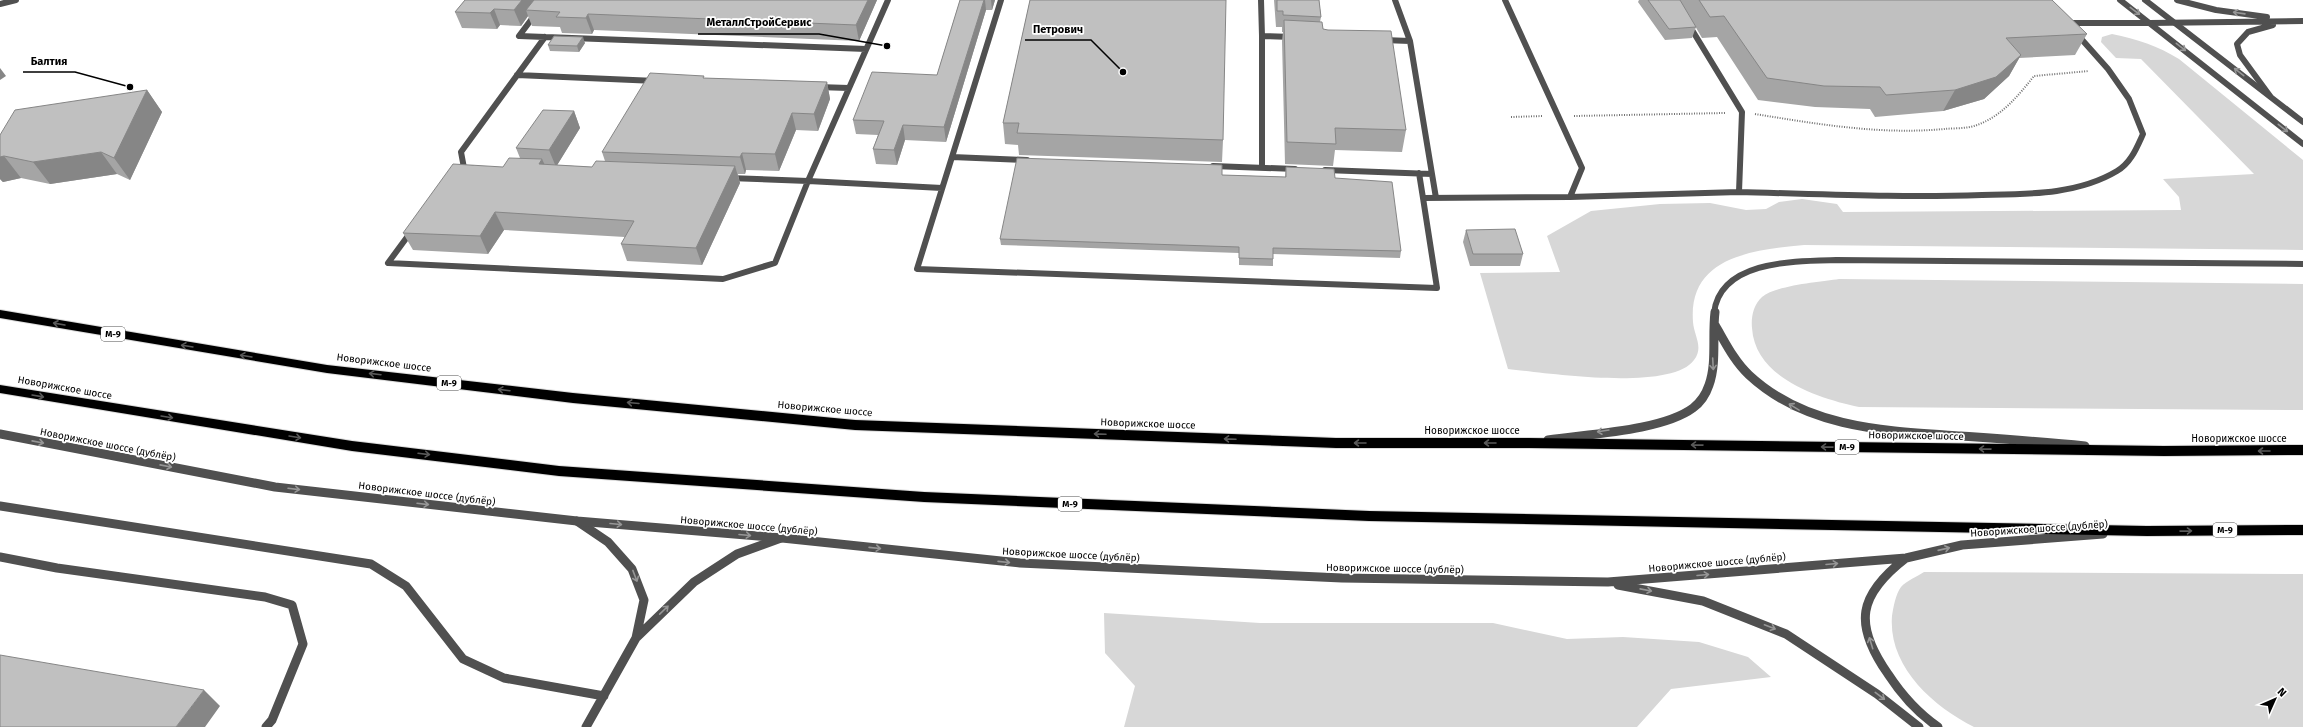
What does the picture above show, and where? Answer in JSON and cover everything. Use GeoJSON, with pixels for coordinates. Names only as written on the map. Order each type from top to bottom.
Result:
{"type":"FeatureCollection","features":[{"type":"Feature","properties":{"kind":"highway","name":"Новорижское шоссе"},"geometry":{"type":"LineString","coordinates":[[0,314],[327,369],[573,398],[855,425],[1336,443],[1529,443],[2164,451],[2303,450]]}},
{"type":"Feature","properties":{"kind":"highway","name":"Новорижское шоссе"},"geometry":{"type":"LineString","coordinates":[[0,389],[108,408],[352,446],[559,471],[916,496],[1369,516],[2147,531],[2303,530]]}},
{"type":"Feature","properties":{"kind":"street"},"geometry":{"type":"LineString","coordinates":[[0,4],[16,0]]}},
{"type":"Feature","properties":{"kind":"street"},"geometry":{"type":"LineString","coordinates":[[546,0],[519,36],[866,49]]}},
{"type":"Feature","properties":{"kind":"street"},"geometry":{"type":"LineString","coordinates":[[416,225],[388,263],[723,279],[775,263],[808,181],[888,0]]}},
{"type":"Feature","properties":{"kind":"street"},"geometry":{"type":"LineString","coordinates":[[1001,0],[916,269],[1437,288],[1419,173]]}},
{"type":"Feature","properties":{"kind":"street"},"geometry":{"type":"LineString","coordinates":[[1261,0],[1262,168]]}},
{"type":"Feature","properties":{"kind":"street"},"geometry":{"type":"LineString","coordinates":[[1395,0],[1410,41],[1436,198]]}},
{"type":"Feature","properties":{"kind":"street"},"geometry":{"type":"LineString","coordinates":[[1505,0],[1582,168],[1570,197]]}},
{"type":"Feature","properties":{"kind":"street"},"geometry":{"type":"LineString","coordinates":[[2120,0],[2303,144]]}},
{"type":"Feature","properties":{"kind":"street"},"geometry":{"type":"LineString","coordinates":[[2146,0],[2303,122]]}},
{"type":"Feature","properties":{"kind":"street"},"geometry":{"type":"LineString","coordinates":[[2177,0],[2216,10],[2291,21]]}},
{"type":"Feature","properties":{"kind":"street"},"geometry":{"type":"LineString","coordinates":[[1686,20],[1742,112],[1739,192]]}},
{"type":"Feature","properties":{"kind":"street"},"geometry":{"type":"LineString","coordinates":[[1423,198],[1570,197],[1739,192],[1947,197],[2045,192],[2088,184],[2118,170],[2135,152],[2143,134],[2129,99],[2108,69],[2065,20],[2150,23],[2303,21]]}},
{"type":"Feature","properties":{"kind":"street"},"geometry":{"type":"LineString","coordinates":[[2270,96],[2240,55],[2237,44],[2242,36],[2253,29],[2291,21]]}},
{"type":"Feature","properties":{"kind":"street"},"geometry":{"type":"LineString","coordinates":[[1262,36],[1301,38]]}},
{"type":"Feature","properties":{"kind":"street"},"geometry":{"type":"LineString","coordinates":[[480,168],[462,170],[461,152],[545,37]]}},
{"type":"Feature","properties":{"kind":"street"},"geometry":{"type":"LineString","coordinates":[[1378,40],[1410,41]]}},
{"type":"Feature","properties":{"kind":"street"},"geometry":{"type":"LineString","coordinates":[[517,75],[667,81]]}},
{"type":"Feature","properties":{"kind":"street"},"geometry":{"type":"LineString","coordinates":[[809,87],[849,88]]}},
{"type":"Feature","properties":{"kind":"street"},"geometry":{"type":"LineString","coordinates":[[952,157],[1031,160]]}},
{"type":"Feature","properties":{"kind":"street"},"geometry":{"type":"LineString","coordinates":[[1206,166],[1301,169]]}},
{"type":"Feature","properties":{"kind":"street"},"geometry":{"type":"LineString","coordinates":[[1317,170],[1432,174]]}},
{"type":"Feature","properties":{"kind":"street"},"geometry":{"type":"LineString","coordinates":[[722,178],[942,188]]}},
{"type":"Feature","properties":{"kind":"street","name":"М-9"},"geometry":{"type":"LineString","coordinates":[[1529,443],[1672,418],[1693,408],[1706,394],[1714,370],[1717,301],[1727,286],[1744,273],[1764,266],[1788,262],[1836,260],[2303,263]]}},
{"type":"Feature","properties":{"kind":"street","name":"М-9"},"geometry":{"type":"LineString","coordinates":[[1715,325],[1733,355],[1749,374],[1772,393],[1800,410],[1834,422],[1879,431],[2164,451]]}},
{"type":"Feature","properties":{"kind":"street","name":"Новорижское шоссе (дублёр)"},"geometry":{"type":"LineString","coordinates":[[0,434],[274,487],[577,521],[782,538],[1020,563],[1342,578],[1608,582],[1906,558],[1962,545],[2147,531]]}},
{"type":"Feature","properties":{"kind":"street"},"geometry":{"type":"LineString","coordinates":[[0,506],[371,564],[406,586],[463,659],[504,678],[604,696]]}},
{"type":"Feature","properties":{"kind":"street"},"geometry":{"type":"LineString","coordinates":[[577,521],[608,542],[632,569],[644,600],[636,638],[586,727]]}},
{"type":"Feature","properties":{"kind":"street"},"geometry":{"type":"LineString","coordinates":[[636,638],[694,582],[737,554],[782,538]]}},
{"type":"Feature","properties":{"kind":"street"},"geometry":{"type":"LineString","coordinates":[[0,557],[57,568],[265,597],[292,605],[303,644],[272,720],[266,727]]}},
{"type":"Feature","properties":{"kind":"street"},"geometry":{"type":"LineString","coordinates":[[1906,558],[1881,578],[1870,595],[1864,623],[1874,653],[1900,692],[1938,727]]}},
{"type":"Feature","properties":{"kind":"street"},"geometry":{"type":"LineString","coordinates":[[1608,582],[1703,601],[1786,634],[1877,694],[1919,727]]}},
{"type":"Feature","properties":{"kind":"path"},"geometry":{"type":"LineString","coordinates":[[1511,117],[1742,112],[1817,124],[1890,129],[1942,130],[1980,124],[2011,106],[2034,76],[2108,69]]}},
{"type":"Feature","properties":{"kind":"shaded area"},"geometry":{"type":"Polygon","coordinates":[[[2112,34],[2147,44],[2163,50],[2179,59],[2303,160],[2303,250],[1804,245],[1785,247],[1746,254],[1728,261],[1713,270],[1701,283],[1694,300],[1693,322],[1698,341],[1698,351],[1694,360],[1681,370],[1660,375],[1635,378],[1606,378],[1549,374],[1508,369],[1480,273],[1560,272],[1547,236],[1591,211],[1660,204],[1710,203],[1746,210],[1766,209],[1779,202],[1802,199],[1837,204],[1843,212],[2181,210],[2179,197],[2163,179],[2254,174],[2141,59],[2116,58],[2101,42],[2102,37],[2112,34]]]}},
{"type":"Feature","properties":{"kind":"shaded area"},"geometry":{"type":"Polygon","coordinates":[[[1839,279],[2303,284],[2303,410],[1859,407],[1825,398],[1791,383],[1776,373],[1764,360],[1756,345],[1752,328],[1752,316],[1756,304],[1762,297],[1769,293],[1788,287],[1839,279]]]}},
{"type":"Feature","properties":{"kind":"shaded area"},"geometry":{"type":"Polygon","coordinates":[[[1924,572],[2303,574],[2303,727],[1974,727],[1943,708],[1929,696],[1905,668],[1897,651],[1893,634],[1892,616],[1896,597],[1903,585],[1924,572]]]}},
{"type":"Feature","properties":{"kind":"shaded area"},"geometry":{"type":"Polygon","coordinates":[[[1104,613],[1260,623],[1493,623],[1567,639],[1623,637],[1699,642],[1748,657],[1771,677],[1671,689],[1637,727],[1124,727],[1135,686],[1105,653],[1104,613]]]}},
{"type":"Feature","properties":{"kind":"building"},"geometry":{"type":"Polygon","coordinates":[[[465,0],[522,0],[514,10],[494,9],[490,13],[455,12],[465,0]]]}},
{"type":"Feature","properties":{"kind":"building"},"geometry":{"type":"Polygon","coordinates":[[[534,0],[868,0],[856,25],[588,14],[586,18],[556,17],[560,12],[526,10],[534,0]]]}},
{"type":"Feature","properties":{"kind":"building"},"geometry":{"type":"Polygon","coordinates":[[[960,0],[984,0],[944,127],[903,125],[894,150],[873,149],[884,121],[853,120],[872,72],[937,75],[960,0]]]}},
{"type":"Feature","properties":{"kind":"building"},"geometry":{"type":"Polygon","coordinates":[[[1030,0],[1226,0],[1223,140],[1017,133],[1019,123],[1003,123],[1030,0]]]}},
{"type":"Feature","properties":{"kind":"building"},"geometry":{"type":"Polygon","coordinates":[[[1277,0],[1319,0],[1321,17],[1283,15],[1283,11],[1277,11],[1277,0]]]}},
{"type":"Feature","properties":{"kind":"building"},"geometry":{"type":"Polygon","coordinates":[[[1648,0],[1680,0],[1696,27],[1669,29],[1648,0]]]}},
{"type":"Feature","properties":{"kind":"building"},"geometry":{"type":"Polygon","coordinates":[[[1699,0],[2052,0],[2087,34],[2006,38],[2021,55],[1996,77],[1955,90],[1886,95],[1880,87],[1824,86],[1767,78],[1724,16],[1710,17],[1699,0]]]}},
{"type":"Feature","properties":{"kind":"building"},"geometry":{"type":"Polygon","coordinates":[[[1284,20],[1322,22],[1323,29],[1328,30],[1391,31],[1406,130],[1335,128],[1336,144],[1287,142],[1284,20]]]}},
{"type":"Feature","properties":{"kind":"building"},"geometry":{"type":"Polygon","coordinates":[[[554,36],[583,37],[577,46],[548,45],[554,36]]]}},
{"type":"Feature","properties":{"kind":"building"},"geometry":{"type":"Polygon","coordinates":[[[650,73],[704,76],[703,78],[827,82],[814,114],[792,113],[775,154],[742,153],[740,157],[602,152],[650,73]]]}},
{"type":"Feature","properties":{"kind":"building"},"geometry":{"type":"Polygon","coordinates":[[[147,90],[114,158],[101,152],[33,162],[4,156],[0,157],[0,135],[15,110],[147,90]]]}},
{"type":"Feature","properties":{"kind":"building"},"geometry":{"type":"Polygon","coordinates":[[[543,110],[574,111],[549,150],[516,148],[543,110]]]}},
{"type":"Feature","properties":{"kind":"building"},"geometry":{"type":"Polygon","coordinates":[[[509,158],[542,159],[539,164],[592,167],[596,161],[735,166],[696,248],[621,244],[634,221],[495,212],[480,236],[403,233],[453,164],[503,167],[509,158]]]}},
{"type":"Feature","properties":{"kind":"building"},"geometry":{"type":"Polygon","coordinates":[[[1017,158],[1222,165],[1222,175],[1286,177],[1286,167],[1334,169],[1335,178],[1392,182],[1401,251],[1273,248],[1273,259],[1239,258],[1239,247],[1000,239],[1017,158]]]}},
{"type":"Feature","properties":{"kind":"building"},"geometry":{"type":"Polygon","coordinates":[[[1515,229],[1523,254],[1473,254],[1466,230],[1515,229]]]}},
{"type":"Feature","properties":{"kind":"building"},"geometry":{"type":"Polygon","coordinates":[[[0,655],[204,690],[176,727],[0,727],[0,655]]]}},
{"type":"Feature","properties":{"kind":"place","name":"МеталлСтройСервис"},"geometry":{"type":"Point","coordinates":[887,46]}},
{"type":"Feature","properties":{"kind":"place","name":"Петрович"},"geometry":{"type":"Point","coordinates":[1123,72]}},
{"type":"Feature","properties":{"kind":"place","name":"Балтия"},"geometry":{"type":"Point","coordinates":[130,87]}}]}
